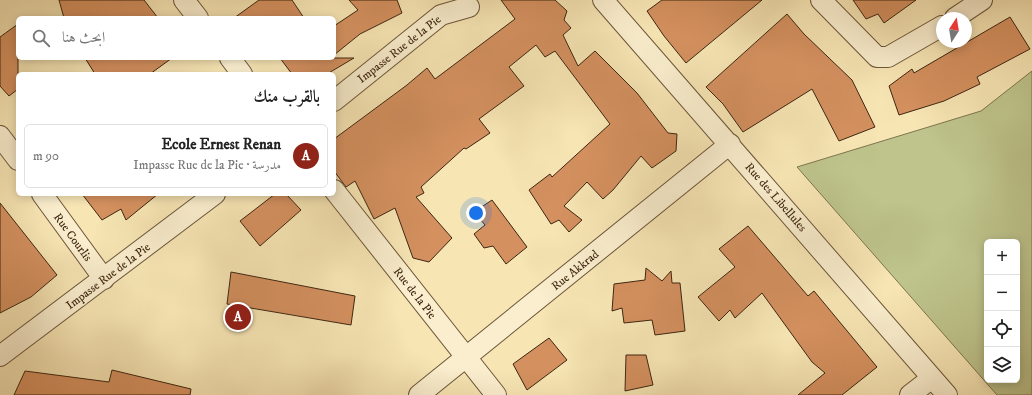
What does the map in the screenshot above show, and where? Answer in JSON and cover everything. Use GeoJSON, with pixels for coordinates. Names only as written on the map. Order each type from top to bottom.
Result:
{"type":"FeatureCollection","features":[{"type":"Feature","properties":{"kind":"street"},"geometry":{"type":"LineString","coordinates":[[184,0],[196,16]]}},
{"type":"Feature","properties":{"kind":"street","name":"Rue des Libellules"},"geometry":{"type":"LineString","coordinates":[[602,0],[730,144],[947,395]]}},
{"type":"Feature","properties":{"kind":"street"},"geometry":{"type":"LineString","coordinates":[[821,0],[877,56],[888,57],[936,29]]}},
{"type":"Feature","properties":{"kind":"street"},"geometry":{"type":"LineString","coordinates":[[964,12],[982,0]]}},
{"type":"Feature","properties":{"kind":"street","name":"Impasse Rue de la Pie"},"geometry":{"type":"LineString","coordinates":[[336,99],[441,16],[469,7]]}},
{"type":"Feature","properties":{"kind":"street"},"geometry":{"type":"LineString","coordinates":[[232,60],[240,72]]}},
{"type":"Feature","properties":{"kind":"street"},"geometry":{"type":"LineString","coordinates":[[0,136],[16,157]]}},
{"type":"Feature","properties":{"kind":"street","name":"Rue Akkrad"},"geometry":{"type":"LineString","coordinates":[[418,395],[730,144]]}},
{"type":"Feature","properties":{"kind":"street","name":"Rue de la Pie"},"geometry":{"type":"LineString","coordinates":[[336,193],[496,395]]}},
{"type":"Feature","properties":{"kind":"street","name":"Rue Courlis"},"geometry":{"type":"LineString","coordinates":[[43,196],[104,279]]}},
{"type":"Feature","properties":{"kind":"street","name":"Impasse Rue de la Pie"},"geometry":{"type":"LineString","coordinates":[[0,356],[212,196]]}},
{"type":"Feature","properties":{"kind":"street"},"geometry":{"type":"LineString","coordinates":[[910,395],[932,378]]}},
{"type":"Feature","properties":{"kind":"green space"},"geometry":{"type":"Polygon","coordinates":[[[1032,71],[1032,395],[997,395],[986,383],[1020,383],[1020,239],[984,239],[984,380],[797,167],[981,111],[1032,71]]]}},
{"type":"Feature","properties":{"kind":"building"},"geometry":{"type":"Polygon","coordinates":[[[59,0],[144,0],[156,16],[63,16],[59,0]]]}},
{"type":"Feature","properties":{"kind":"building"},"geometry":{"type":"Polygon","coordinates":[[[259,0],[292,0],[303,16],[237,16],[259,0]]]}},
{"type":"Feature","properties":{"kind":"building"},"geometry":{"type":"Polygon","coordinates":[[[349,0],[397,0],[402,13],[360,34],[336,53],[336,25],[358,10],[349,0]]]}},
{"type":"Feature","properties":{"kind":"building"},"geometry":{"type":"Polygon","coordinates":[[[501,0],[555,0],[567,11],[564,20],[571,28],[563,35],[578,66],[595,51],[637,93],[668,133],[677,134],[676,151],[652,168],[641,156],[613,190],[603,199],[587,182],[564,206],[582,220],[569,232],[559,220],[551,224],[529,190],[550,174],[552,177],[610,124],[555,51],[545,57],[536,45],[509,67],[524,86],[479,119],[490,133],[466,149],[464,148],[421,187],[424,193],[416,197],[452,238],[429,262],[413,258],[395,208],[374,219],[355,181],[346,187],[336,174],[336,138],[407,85],[427,68],[435,79],[515,19],[501,0]]]}},
{"type":"Feature","properties":{"kind":"building"},"geometry":{"type":"Polygon","coordinates":[[[662,0],[762,0],[686,63],[664,36],[647,11],[662,0]]]}},
{"type":"Feature","properties":{"kind":"building"},"geometry":{"type":"Polygon","coordinates":[[[853,0],[916,0],[884,23],[878,14],[866,19],[853,0]]]}},
{"type":"Feature","properties":{"kind":"building"},"geometry":{"type":"Polygon","coordinates":[[[787,14],[804,34],[852,80],[875,127],[839,141],[812,89],[743,132],[723,104],[706,87],[787,14]]]}},
{"type":"Feature","properties":{"kind":"building"},"geometry":{"type":"Polygon","coordinates":[[[1010,17],[1030,49],[977,77],[980,84],[944,101],[899,115],[889,86],[912,69],[914,73],[957,48],[972,48],[972,39],[1010,17]]]}},
{"type":"Feature","properties":{"kind":"building"},"geometry":{"type":"Polygon","coordinates":[[[16,25],[16,60],[18,60],[18,72],[16,72],[16,91],[9,96],[0,86],[0,37],[16,25]]]}},
{"type":"Feature","properties":{"kind":"building"},"geometry":{"type":"Polygon","coordinates":[[[336,58],[354,58],[330,72],[290,72],[282,60],[336,60],[336,58]]]}},
{"type":"Feature","properties":{"kind":"building"},"geometry":{"type":"Polygon","coordinates":[[[86,60],[169,60],[153,72],[94,72],[86,60]]]}},
{"type":"Feature","properties":{"kind":"building"},"geometry":{"type":"Polygon","coordinates":[[[84,196],[156,196],[126,220],[121,209],[102,220],[84,196]]]}},
{"type":"Feature","properties":{"kind":"building"},"geometry":{"type":"Polygon","coordinates":[[[272,196],[288,196],[301,210],[260,246],[240,221],[272,196]]]}},
{"type":"Feature","properties":{"kind":"building"},"geometry":{"type":"Polygon","coordinates":[[[492,200],[527,247],[506,264],[493,246],[484,248],[474,234],[485,225],[474,212],[492,200]]]}},
{"type":"Feature","properties":{"kind":"building"},"geometry":{"type":"Polygon","coordinates":[[[0,203],[57,275],[31,297],[0,313],[0,203]]]}},
{"type":"Feature","properties":{"kind":"building"},"geometry":{"type":"Polygon","coordinates":[[[748,226],[808,296],[814,291],[877,367],[842,395],[798,395],[825,373],[812,362],[762,293],[735,318],[730,310],[719,321],[698,297],[735,267],[719,249],[748,226]]]}},
{"type":"Feature","properties":{"kind":"building"},"geometry":{"type":"Polygon","coordinates":[[[646,268],[662,281],[671,271],[672,283],[680,283],[685,331],[655,335],[652,320],[624,323],[622,308],[612,311],[614,284],[645,280],[646,268]]]}},
{"type":"Feature","properties":{"kind":"building"},"geometry":{"type":"Polygon","coordinates":[[[231,272],[355,296],[351,325],[227,304],[231,272]]]}},
{"type":"Feature","properties":{"kind":"building"},"geometry":{"type":"Polygon","coordinates":[[[549,338],[567,360],[527,390],[513,364],[549,338]]]}},
{"type":"Feature","properties":{"kind":"building"},"geometry":{"type":"Polygon","coordinates":[[[626,355],[646,355],[653,385],[625,391],[626,355]]]}},
{"type":"Feature","properties":{"kind":"building"},"geometry":{"type":"Polygon","coordinates":[[[112,370],[191,389],[190,395],[14,395],[25,371],[109,382],[112,370]]]}},
{"type":"Feature","properties":{"kind":"place","name":"Ecole Ernest Renan"},"geometry":{"type":"Point","coordinates":[238,317]}}]}
